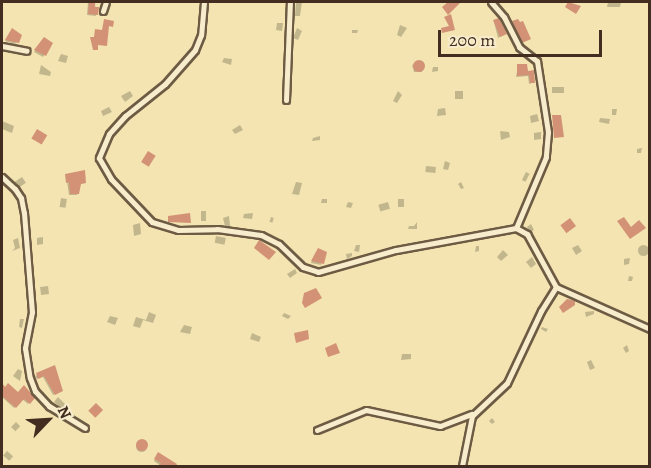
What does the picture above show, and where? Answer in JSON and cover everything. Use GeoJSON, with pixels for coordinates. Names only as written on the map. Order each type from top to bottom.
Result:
{"type":"FeatureCollection","features":[{"type":"Feature","properties":{"kind":"street"},"geometry":{"type":"LineString","coordinates":[[103,11],[106,2]]}},
{"type":"Feature","properties":{"kind":"street"},"geometry":{"type":"LineString","coordinates":[[204,2],[201,36],[195,50],[165,84],[125,116],[109,134],[99,158],[101,166],[111,179],[152,222],[178,230],[217,229],[261,235],[279,244],[303,267],[318,272],[396,250],[516,228],[527,234],[556,288],[650,330]]}},
{"type":"Feature","properties":{"kind":"street"},"geometry":{"type":"LineString","coordinates":[[286,100],[290,2]]}},
{"type":"Feature","properties":{"kind":"street"},"geometry":{"type":"LineString","coordinates":[[490,2],[504,17],[519,46],[537,61],[548,132],[546,157],[516,228]]}},
{"type":"Feature","properties":{"kind":"street"},"geometry":{"type":"LineString","coordinates":[[2,46],[27,51]]}},
{"type":"Feature","properties":{"kind":"street"},"geometry":{"type":"LineString","coordinates":[[2,177],[21,198],[24,213],[32,312],[25,348],[30,378],[35,391],[49,406],[85,428]]}},
{"type":"Feature","properties":{"kind":"street"},"geometry":{"type":"LineString","coordinates":[[316,430],[366,410],[440,426],[474,413],[498,393],[513,374],[541,311],[556,288]]}},
{"type":"Feature","properties":{"kind":"street"},"geometry":{"type":"LineString","coordinates":[[462,466],[474,413]]}},
{"type":"Feature","properties":{"kind":"building"},"geometry":{"type":"Polygon","coordinates":[[[89,2],[95,2],[95,7],[99,7],[98,15],[88,14],[89,2]]]}},
{"type":"Feature","properties":{"kind":"building"},"geometry":{"type":"Polygon","coordinates":[[[448,2],[461,2],[448,15],[442,7],[448,2]]]}},
{"type":"Feature","properties":{"kind":"building"},"geometry":{"type":"Polygon","coordinates":[[[568,2],[581,6],[576,14],[565,7],[568,2]]]}},
{"type":"Feature","properties":{"kind":"building"},"geometry":{"type":"Polygon","coordinates":[[[451,14],[455,30],[442,33],[441,28],[449,26],[444,17],[451,14]]]}},
{"type":"Feature","properties":{"kind":"building"},"geometry":{"type":"Polygon","coordinates":[[[499,18],[507,34],[500,37],[493,20],[499,18]]]}},
{"type":"Feature","properties":{"kind":"building"},"geometry":{"type":"Polygon","coordinates":[[[104,19],[114,21],[113,27],[109,26],[107,46],[98,45],[98,50],[93,50],[90,37],[94,37],[95,29],[102,30],[104,19]]]}},
{"type":"Feature","properties":{"kind":"building"},"geometry":{"type":"Polygon","coordinates":[[[518,19],[520,22],[523,21],[531,39],[522,43],[512,21],[518,19]]]}},
{"type":"Feature","properties":{"kind":"building"},"geometry":{"type":"Polygon","coordinates":[[[12,28],[22,35],[19,43],[5,40],[12,28]]]}},
{"type":"Feature","properties":{"kind":"building"},"geometry":{"type":"Polygon","coordinates":[[[44,37],[53,43],[46,56],[34,50],[44,37]]]}},
{"type":"Feature","properties":{"kind":"building"},"geometry":{"type":"Polygon","coordinates":[[[421,60],[425,66],[421,72],[417,72],[413,64],[421,60]]]}},
{"type":"Feature","properties":{"kind":"building"},"geometry":{"type":"Polygon","coordinates":[[[517,64],[527,64],[528,71],[534,70],[535,83],[530,83],[529,75],[517,76],[517,64]]]}},
{"type":"Feature","properties":{"kind":"building"},"geometry":{"type":"Polygon","coordinates":[[[552,115],[561,115],[564,137],[554,138],[552,115]]]}},
{"type":"Feature","properties":{"kind":"building"},"geometry":{"type":"Polygon","coordinates":[[[37,129],[47,135],[42,145],[31,138],[37,129]]]}},
{"type":"Feature","properties":{"kind":"building"},"geometry":{"type":"Polygon","coordinates":[[[148,151],[156,156],[149,167],[141,162],[148,151]]]}},
{"type":"Feature","properties":{"kind":"building"},"geometry":{"type":"Polygon","coordinates":[[[85,170],[86,183],[81,184],[79,194],[70,194],[69,182],[66,183],[65,174],[85,170]]]}},
{"type":"Feature","properties":{"kind":"building"},"geometry":{"type":"Polygon","coordinates":[[[190,213],[191,223],[168,222],[168,216],[190,213]]]}},
{"type":"Feature","properties":{"kind":"building"},"geometry":{"type":"Polygon","coordinates":[[[624,217],[631,227],[639,220],[646,228],[630,239],[617,221],[624,217]]]}},
{"type":"Feature","properties":{"kind":"building"},"geometry":{"type":"Polygon","coordinates":[[[570,218],[576,226],[566,233],[560,225],[570,218]]]}},
{"type":"Feature","properties":{"kind":"building"},"geometry":{"type":"Polygon","coordinates":[[[259,240],[276,252],[269,260],[254,248],[259,240]]]}},
{"type":"Feature","properties":{"kind":"building"},"geometry":{"type":"Polygon","coordinates":[[[318,248],[327,252],[324,264],[311,261],[318,248]]]}},
{"type":"Feature","properties":{"kind":"building"},"geometry":{"type":"Polygon","coordinates":[[[316,288],[322,298],[305,308],[302,303],[304,293],[316,288]]]}},
{"type":"Feature","properties":{"kind":"building"},"geometry":{"type":"Polygon","coordinates":[[[567,299],[575,301],[575,305],[563,313],[559,307],[567,299]]]}},
{"type":"Feature","properties":{"kind":"building"},"geometry":{"type":"Polygon","coordinates":[[[308,330],[309,339],[296,343],[294,333],[308,330]]]}},
{"type":"Feature","properties":{"kind":"building"},"geometry":{"type":"Polygon","coordinates":[[[336,343],[340,353],[328,357],[325,348],[336,343]]]}},
{"type":"Feature","properties":{"kind":"building"},"geometry":{"type":"Polygon","coordinates":[[[55,365],[63,391],[55,395],[44,376],[38,379],[36,373],[55,365]]]}},
{"type":"Feature","properties":{"kind":"building"},"geometry":{"type":"Polygon","coordinates":[[[2,383],[5,387],[8,383],[18,392],[24,385],[35,398],[30,404],[24,399],[16,408],[2,396],[2,383]]]}},
{"type":"Feature","properties":{"kind":"building"},"geometry":{"type":"Polygon","coordinates":[[[96,403],[103,410],[95,418],[88,411],[96,403]]]}},
{"type":"Feature","properties":{"kind":"building"},"geometry":{"type":"Polygon","coordinates":[[[144,439],[148,445],[144,451],[140,451],[136,443],[144,439]]]}},
{"type":"Feature","properties":{"kind":"building"},"geometry":{"type":"Polygon","coordinates":[[[158,452],[177,464],[176,466],[158,466],[161,463],[154,459],[158,452]]]}}]}
